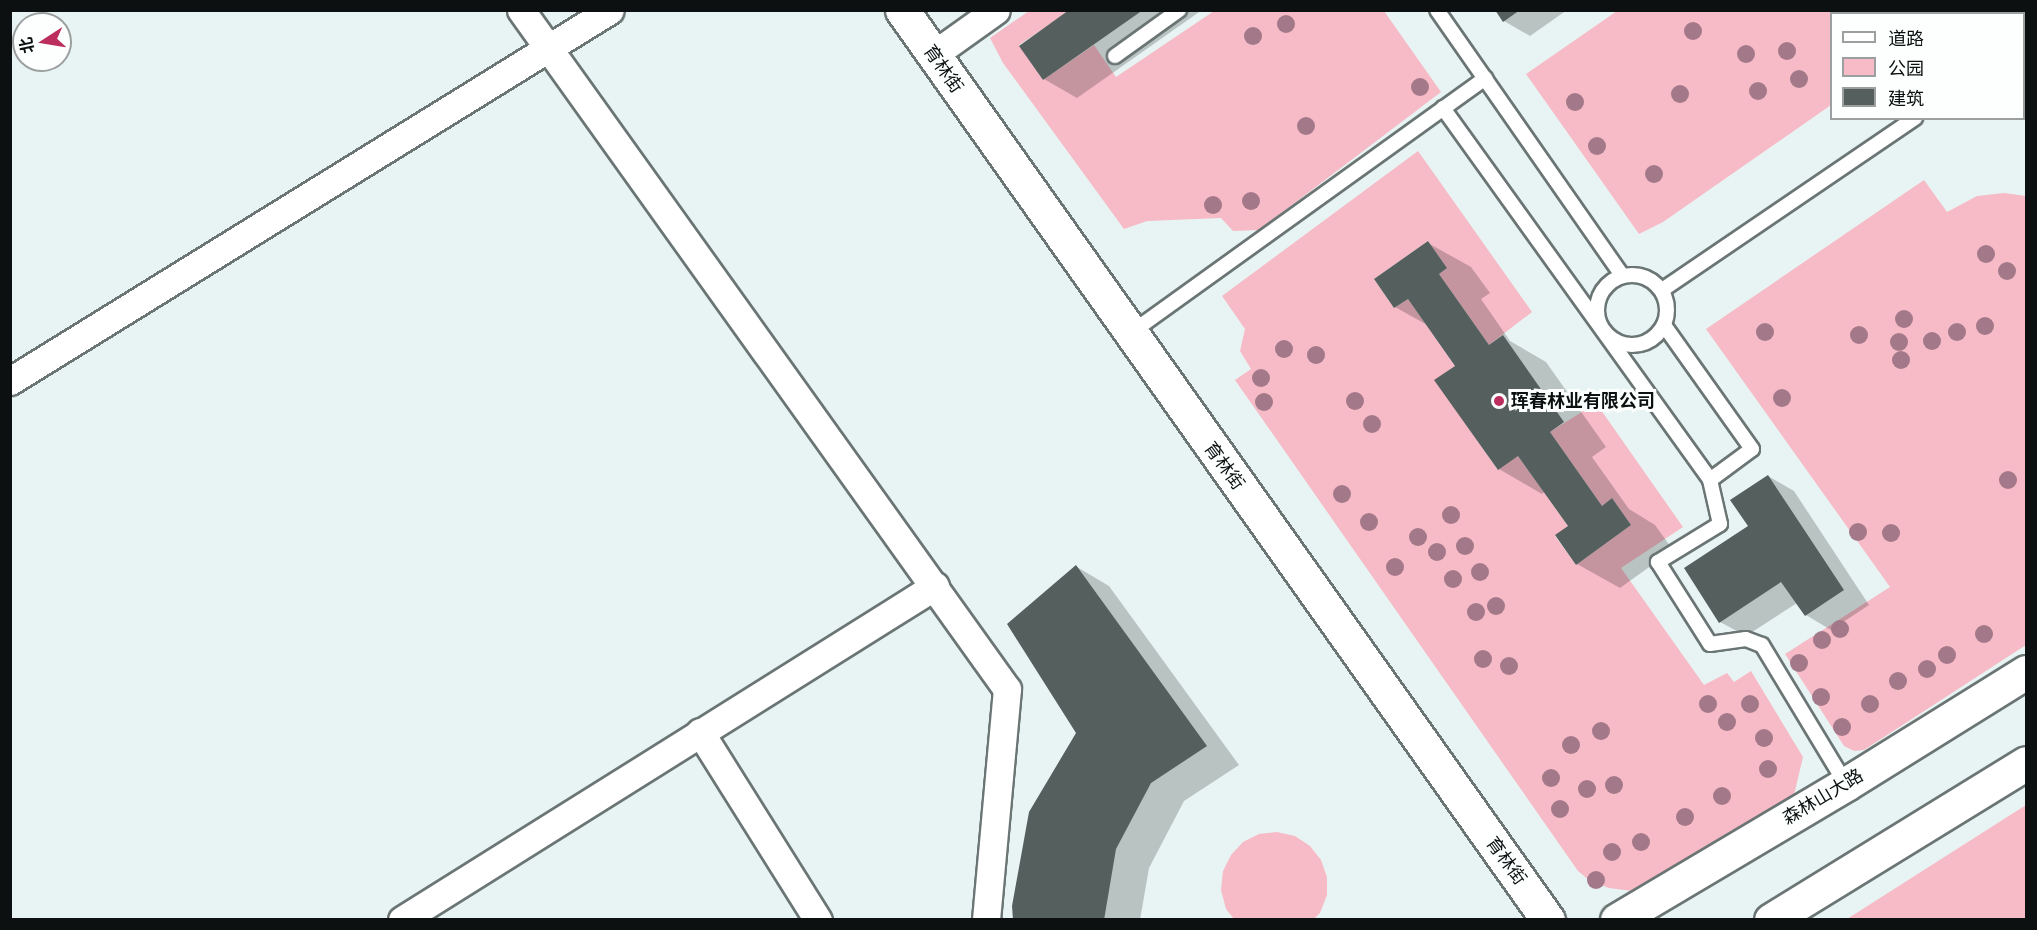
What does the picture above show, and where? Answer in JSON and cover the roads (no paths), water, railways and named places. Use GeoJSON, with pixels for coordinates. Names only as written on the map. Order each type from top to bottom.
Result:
{"type":"FeatureCollection","features":[{"type":"Feature","properties":{"kind":"street"},"geometry":{"type":"LineString","coordinates":[[521,10],[1007,689],[986,920]]}},
{"type":"Feature","properties":{"kind":"street"},"geometry":{"type":"LineString","coordinates":[[10,381],[610,10]]}},
{"type":"Feature","properties":{"kind":"street","name":"育林街"},"geometry":{"type":"LineString","coordinates":[[902,10],[1548,920]]}},
{"type":"Feature","properties":{"kind":"street"},"geometry":{"type":"LineString","coordinates":[[933,55],[996,10]]}},
{"type":"Feature","properties":{"kind":"street"},"geometry":{"type":"LineString","coordinates":[[402,920],[935,586]]}},
{"type":"Feature","properties":{"kind":"street","name":"森林山大路"},"geometry":{"type":"LineString","coordinates":[[1617,920],[1846,784],[2026,672]]}},
{"type":"Feature","properties":{"kind":"street"},"geometry":{"type":"LineString","coordinates":[[700,732],[818,920]]}},
{"type":"Feature","properties":{"kind":"street"},"geometry":{"type":"LineString","coordinates":[[1772,920],[2026,763]]}},
{"type":"Feature","properties":{"kind":"lane"},"geometry":{"type":"LineString","coordinates":[[1115,56],[1179,10]]}},
{"type":"Feature","properties":{"kind":"lane"},"geometry":{"type":"LineString","coordinates":[[1437,10],[1622,275]]}},
{"type":"Feature","properties":{"kind":"lane"},"geometry":{"type":"LineString","coordinates":[[1130,334],[1485,78]]}},
{"type":"Feature","properties":{"kind":"lane"},"geometry":{"type":"LineString","coordinates":[[1443,108],[1710,480],[1720,524],[1658,562],[1710,644],[1746,639],[1761,645],[1846,784]]}},
{"type":"Feature","properties":{"kind":"lane"},"geometry":{"type":"LineString","coordinates":[[1662,290],[1912,120]]}},
{"type":"Feature","properties":{"kind":"lane"},"geometry":{"type":"LineString","coordinates":[[1622,275],[1644,276],[1662,290],[1667,314],[1664,325],[1657,335],[1635,345],[1612,339],[1603,331],[1596,309],[1598,298],[1612,280],[1622,275]]}},
{"type":"Feature","properties":{"kind":"lane"},"geometry":{"type":"LineString","coordinates":[[1664,325],[1752,449],[1710,480]]}},
{"type":"Feature","properties":{"kind":"place","name":"珲春林业有限公司"},"geometry":{"type":"Point","coordinates":[1499,401]}}]}
